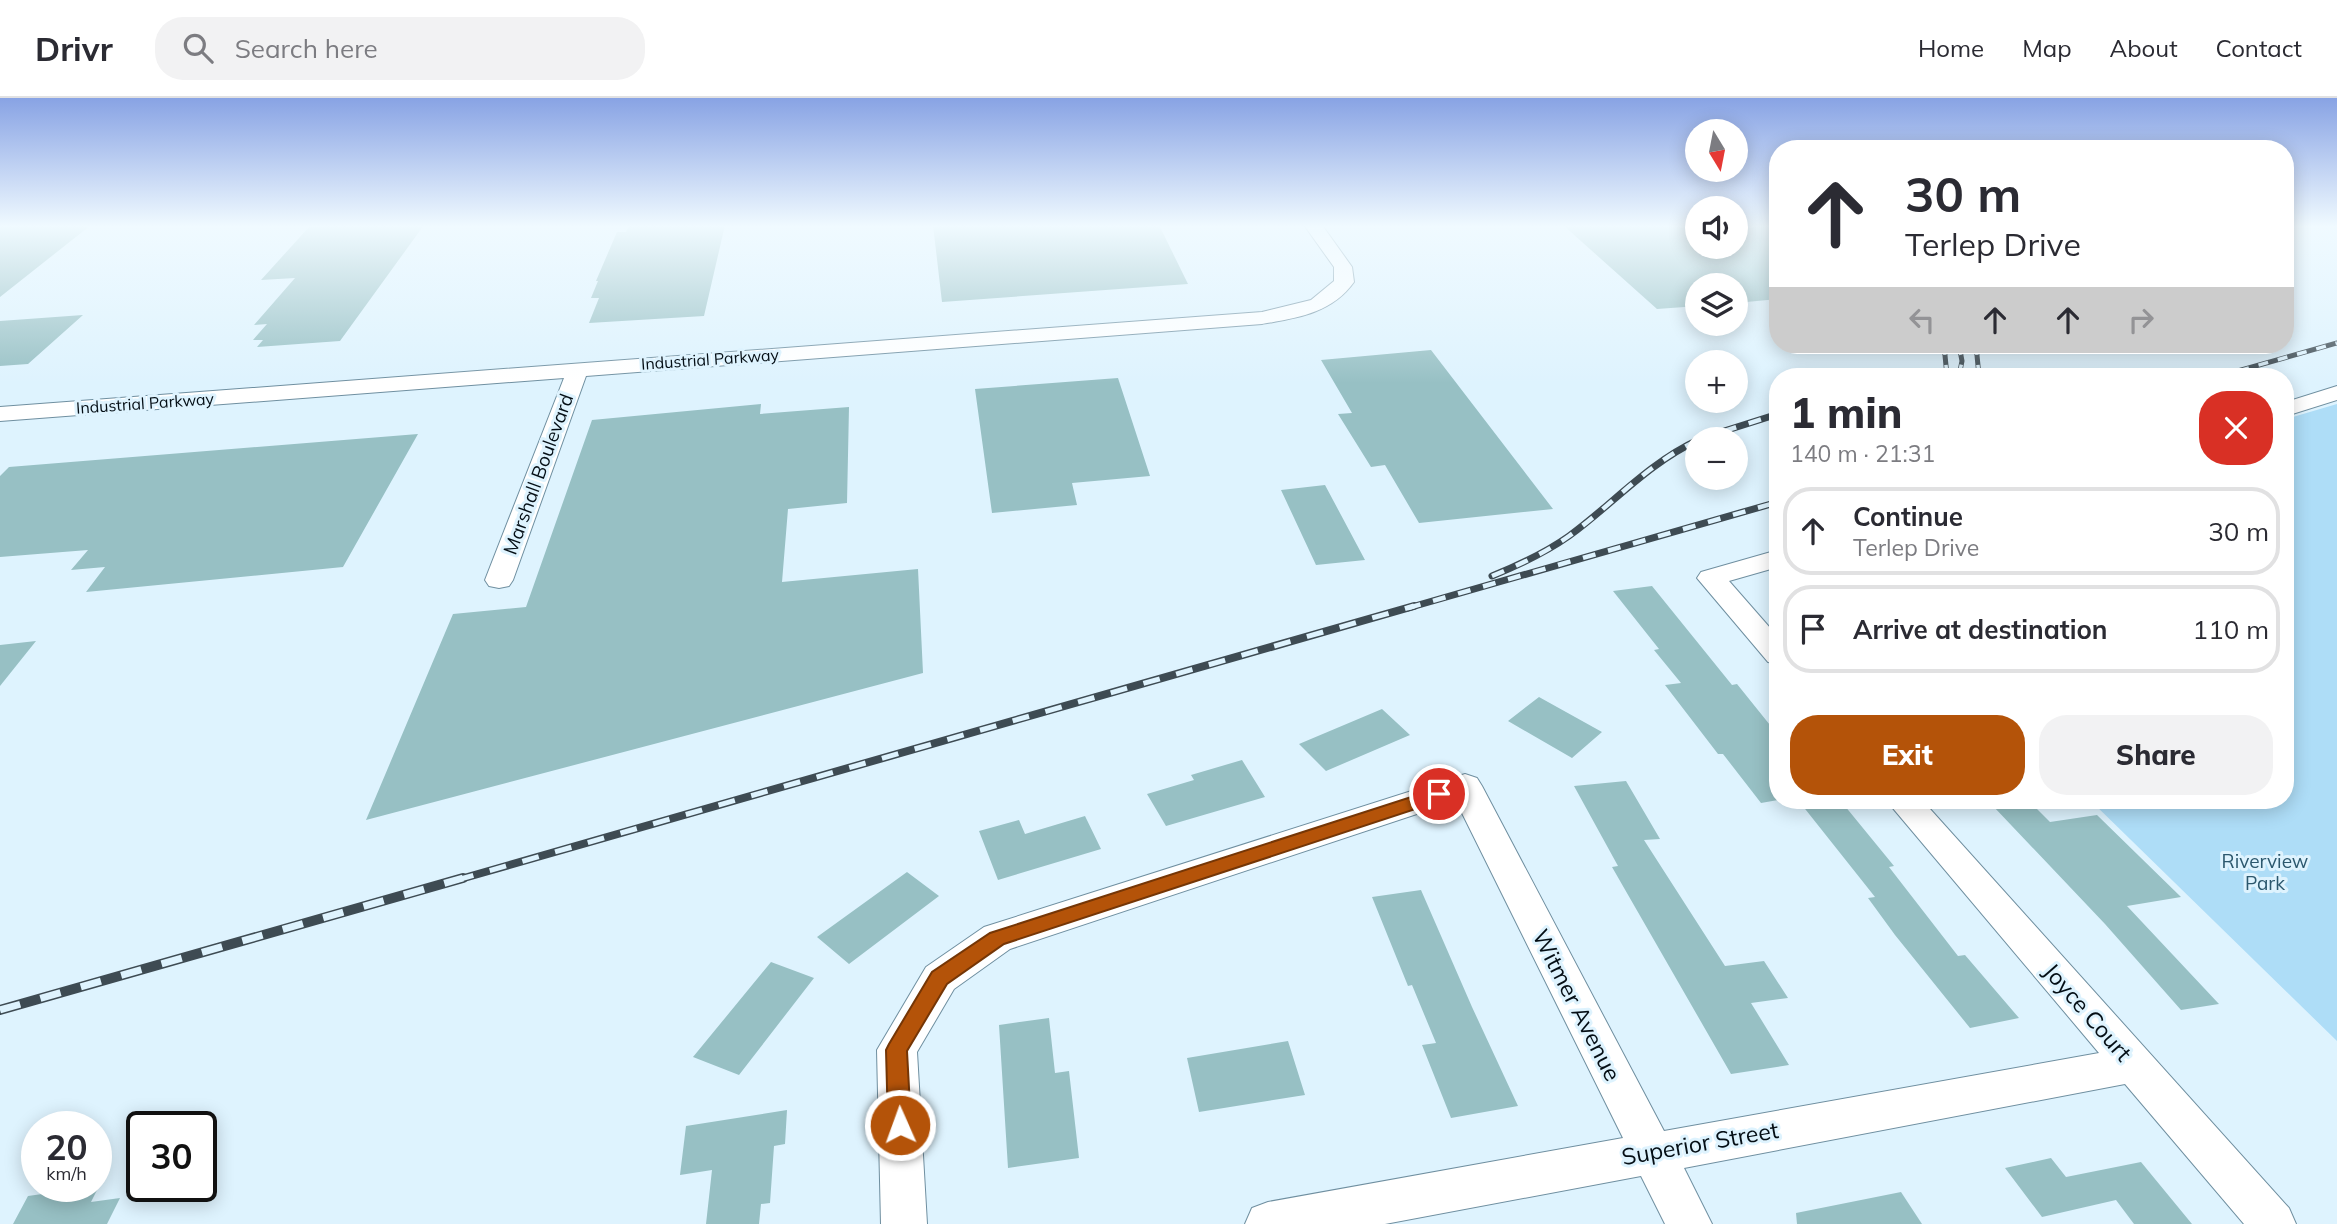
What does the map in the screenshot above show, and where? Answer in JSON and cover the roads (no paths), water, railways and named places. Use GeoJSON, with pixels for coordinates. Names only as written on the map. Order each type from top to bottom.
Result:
{"type":"FeatureCollection","features":[{"type":"Feature","properties":{"kind":"street","name":"Industrial Parkway"},"geometry":{"type":"LineString","coordinates":[[0,414],[1240,320],[1287,314],[1316,305],[1332,296],[1344,282],[1344,278]]}},
{"type":"Feature","properties":{"kind":"street","name":"Marshall Boulevard"},"geometry":{"type":"LineString","coordinates":[[499,580],[578,369]]}},
{"type":"Feature","properties":{"kind":"street"},"geometry":{"type":"LineString","coordinates":[[2294,406],[2337,393]]}},
{"type":"Feature","properties":{"kind":"street"},"geometry":{"type":"LineString","coordinates":[[1769,561],[1711,578],[1769,645]]}},
{"type":"Feature","properties":{"kind":"street","name":"Witmer Avenue"},"geometry":{"type":"LineString","coordinates":[[904,1224],[897,1050],[940,978],[997,938],[1465,786],[1689,1224]]}},
{"type":"Feature","properties":{"kind":"street","name":"Joyce Court"},"geometry":{"type":"LineString","coordinates":[[1911,809],[2273,1224]]}},
{"type":"Feature","properties":{"kind":"street","name":"Superior Street"},"geometry":{"type":"LineString","coordinates":[[1268,1224],[2133,1065]]}},
{"type":"Feature","properties":{"kind":"railway"},"geometry":{"type":"LineString","coordinates":[[2248,368],[2337,343]]}},
{"type":"Feature","properties":{"kind":"railway"},"geometry":{"type":"LineString","coordinates":[[1945,354],[1946,368]]}},
{"type":"Feature","properties":{"kind":"railway"},"geometry":{"type":"LineString","coordinates":[[1961,354],[1961,368]]}},
{"type":"Feature","properties":{"kind":"railway"},"geometry":{"type":"LineString","coordinates":[[1977,354],[1978,368]]}},
{"type":"Feature","properties":{"kind":"railway"},"geometry":{"type":"LineString","coordinates":[[1737,427],[1769,417]]}},
{"type":"Feature","properties":{"kind":"railway"},"geometry":{"type":"LineString","coordinates":[[1492,576],[1560,542],[1646,472],[1685,447]]}},
{"type":"Feature","properties":{"kind":"railway"},"geometry":{"type":"LineString","coordinates":[[1408,608],[1769,505]]}},
{"type":"Feature","properties":{"kind":"railway"},"geometry":{"type":"LineString","coordinates":[[457,880],[1414,606]]}},
{"type":"Feature","properties":{"kind":"railway"},"geometry":{"type":"LineString","coordinates":[[0,1010],[463,878]]}},
{"type":"Feature","properties":{"kind":"park label","name":"Riverview Park"},"geometry":{"type":"Point","coordinates":[2265,872]}}]}
